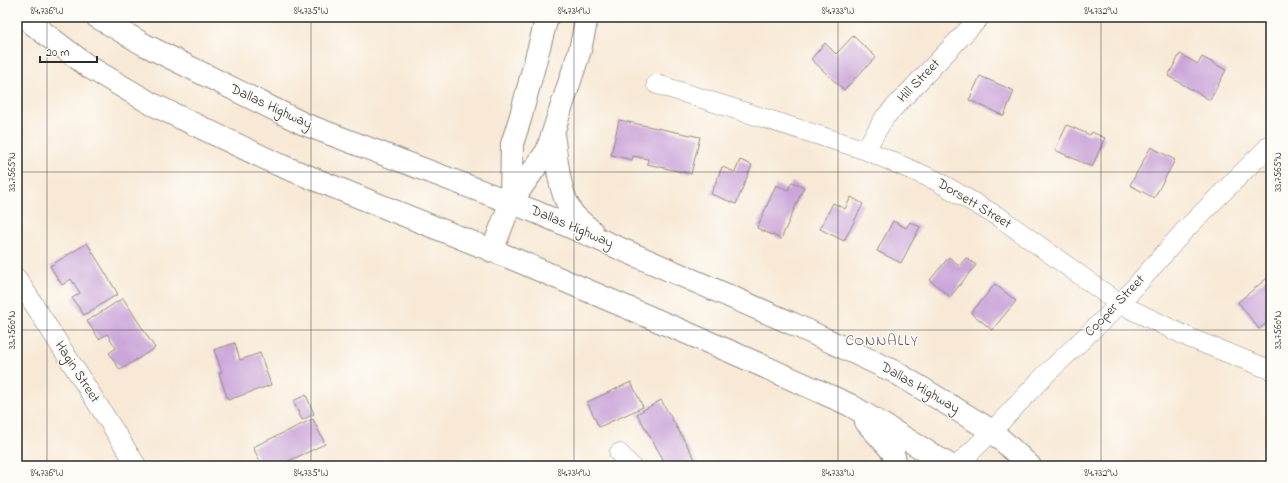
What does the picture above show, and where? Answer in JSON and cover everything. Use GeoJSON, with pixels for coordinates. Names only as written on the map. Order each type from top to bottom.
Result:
{"type":"FeatureCollection","features":[{"type":"Feature","properties":{"kind":"main road"},"geometry":{"type":"LineString","coordinates":[[25,17],[88,67],[152,104],[277,164],[492,251],[729,351],[850,405],[951,466]]}},
{"type":"Feature","properties":{"kind":"main road","name":"Dallas Highway"},"geometry":{"type":"LineString","coordinates":[[97,17],[145,45],[304,124],[511,202],[601,239],[895,372],[992,431],[1030,466]]}},
{"type":"Feature","properties":{"kind":"main road"},"geometry":{"type":"LineString","coordinates":[[511,202],[512,144],[547,17]]}},
{"type":"Feature","properties":{"kind":"main road"},"geometry":{"type":"LineString","coordinates":[[492,251],[511,202],[547,151],[580,50],[586,17]]}},
{"type":"Feature","properties":{"kind":"main road"},"geometry":{"type":"LineString","coordinates":[[553,133],[560,182],[572,212],[601,239]]}},
{"type":"Feature","properties":{"kind":"main road"},"geometry":{"type":"LineString","coordinates":[[850,405],[893,452],[896,466]]}},
{"type":"Feature","properties":{"kind":"street","name":"Hill Street"},"geometry":{"type":"LineString","coordinates":[[864,150],[885,117],[980,17]]}},
{"type":"Feature","properties":{"kind":"street","name":"Dorsett Street"},"geometry":{"type":"LineString","coordinates":[[656,84],[864,150],[935,180],[1002,219],[1120,304],[1192,339],[1271,370]]}},
{"type":"Feature","properties":{"kind":"street","name":"Cooper Street"},"geometry":{"type":"LineString","coordinates":[[957,466],[1044,376],[1120,304],[1184,231],[1271,144]]}},
{"type":"Feature","properties":{"kind":"street","name":"Hagin Street"},"geometry":{"type":"LineString","coordinates":[[17,278],[137,466]]}},
{"type":"Feature","properties":{"kind":"building"},"geometry":{"type":"Polygon","coordinates":[[[853,36],[876,57],[844,90],[811,59],[825,43],[836,54],[853,36]]]}},
{"type":"Feature","properties":{"kind":"building"},"geometry":{"type":"Polygon","coordinates":[[[1180,54],[1198,64],[1202,57],[1226,70],[1210,100],[1168,76],[1180,54]]]}},
{"type":"Feature","properties":{"kind":"building"},"geometry":{"type":"Polygon","coordinates":[[[980,76],[1014,91],[1004,116],[969,100],[980,76]]]}},
{"type":"Feature","properties":{"kind":"building"},"geometry":{"type":"Polygon","coordinates":[[[619,120],[700,137],[691,174],[647,164],[648,159],[633,156],[632,160],[611,155],[619,120]]]}},
{"type":"Feature","properties":{"kind":"building"},"geometry":{"type":"Polygon","coordinates":[[[1067,125],[1090,135],[1092,132],[1105,138],[1092,167],[1055,150],[1067,125]]]}},
{"type":"Feature","properties":{"kind":"building"},"geometry":{"type":"Polygon","coordinates":[[[1151,147],[1175,160],[1154,198],[1130,185],[1151,147]]]}},
{"type":"Feature","properties":{"kind":"building"},"geometry":{"type":"Polygon","coordinates":[[[740,160],[752,165],[736,204],[711,194],[722,167],[735,172],[740,160]]]}},
{"type":"Feature","properties":{"kind":"building"},"geometry":{"type":"Polygon","coordinates":[[[792,182],[804,187],[781,239],[757,228],[776,185],[788,190],[792,182]]]}},
{"type":"Feature","properties":{"kind":"building"},"geometry":{"type":"Polygon","coordinates":[[[851,197],[863,204],[844,241],[820,229],[833,203],[845,209],[851,197]]]}},
{"type":"Feature","properties":{"kind":"building"},"geometry":{"type":"Polygon","coordinates":[[[893,221],[906,228],[910,222],[920,227],[901,263],[877,251],[893,221]]]}},
{"type":"Feature","properties":{"kind":"building"},"geometry":{"type":"Polygon","coordinates":[[[87,243],[118,294],[84,315],[72,298],[80,293],[71,279],[62,285],[50,266],[87,243]]]}},
{"type":"Feature","properties":{"kind":"building"},"geometry":{"type":"Polygon","coordinates":[[[949,257],[959,266],[966,258],[976,265],[950,297],[930,280],[949,257]]]}},
{"type":"Feature","properties":{"kind":"building"},"geometry":{"type":"Polygon","coordinates":[[[1271,275],[1271,320],[1259,329],[1238,302],[1271,275]]]}},
{"type":"Feature","properties":{"kind":"building"},"geometry":{"type":"Polygon","coordinates":[[[995,284],[1016,301],[992,330],[971,313],[995,284]]]}},
{"type":"Feature","properties":{"kind":"building"},"geometry":{"type":"Polygon","coordinates":[[[123,298],[155,348],[120,370],[109,353],[116,348],[107,334],[99,339],[87,321],[123,298]]]}},
{"type":"Feature","properties":{"kind":"building"},"geometry":{"type":"Polygon","coordinates":[[[235,343],[240,360],[260,353],[271,385],[228,400],[219,373],[222,372],[214,350],[235,343]]]}},
{"type":"Feature","properties":{"kind":"building"},"geometry":{"type":"Polygon","coordinates":[[[631,382],[643,407],[599,427],[587,402],[631,382]]]}},
{"type":"Feature","properties":{"kind":"building"},"geometry":{"type":"Polygon","coordinates":[[[306,395],[314,414],[302,420],[293,401],[306,395]]]}},
{"type":"Feature","properties":{"kind":"building"},"geometry":{"type":"Polygon","coordinates":[[[661,400],[699,466],[667,466],[637,414],[661,400]]]}},
{"type":"Feature","properties":{"kind":"building"},"geometry":{"type":"Polygon","coordinates":[[[313,419],[325,444],[278,466],[262,466],[253,447],[313,419]]]}},
{"type":"Feature","properties":{"kind":"district","name":"CONNALLY"},"geometry":{"type":"Point","coordinates":[882,341]}}]}
